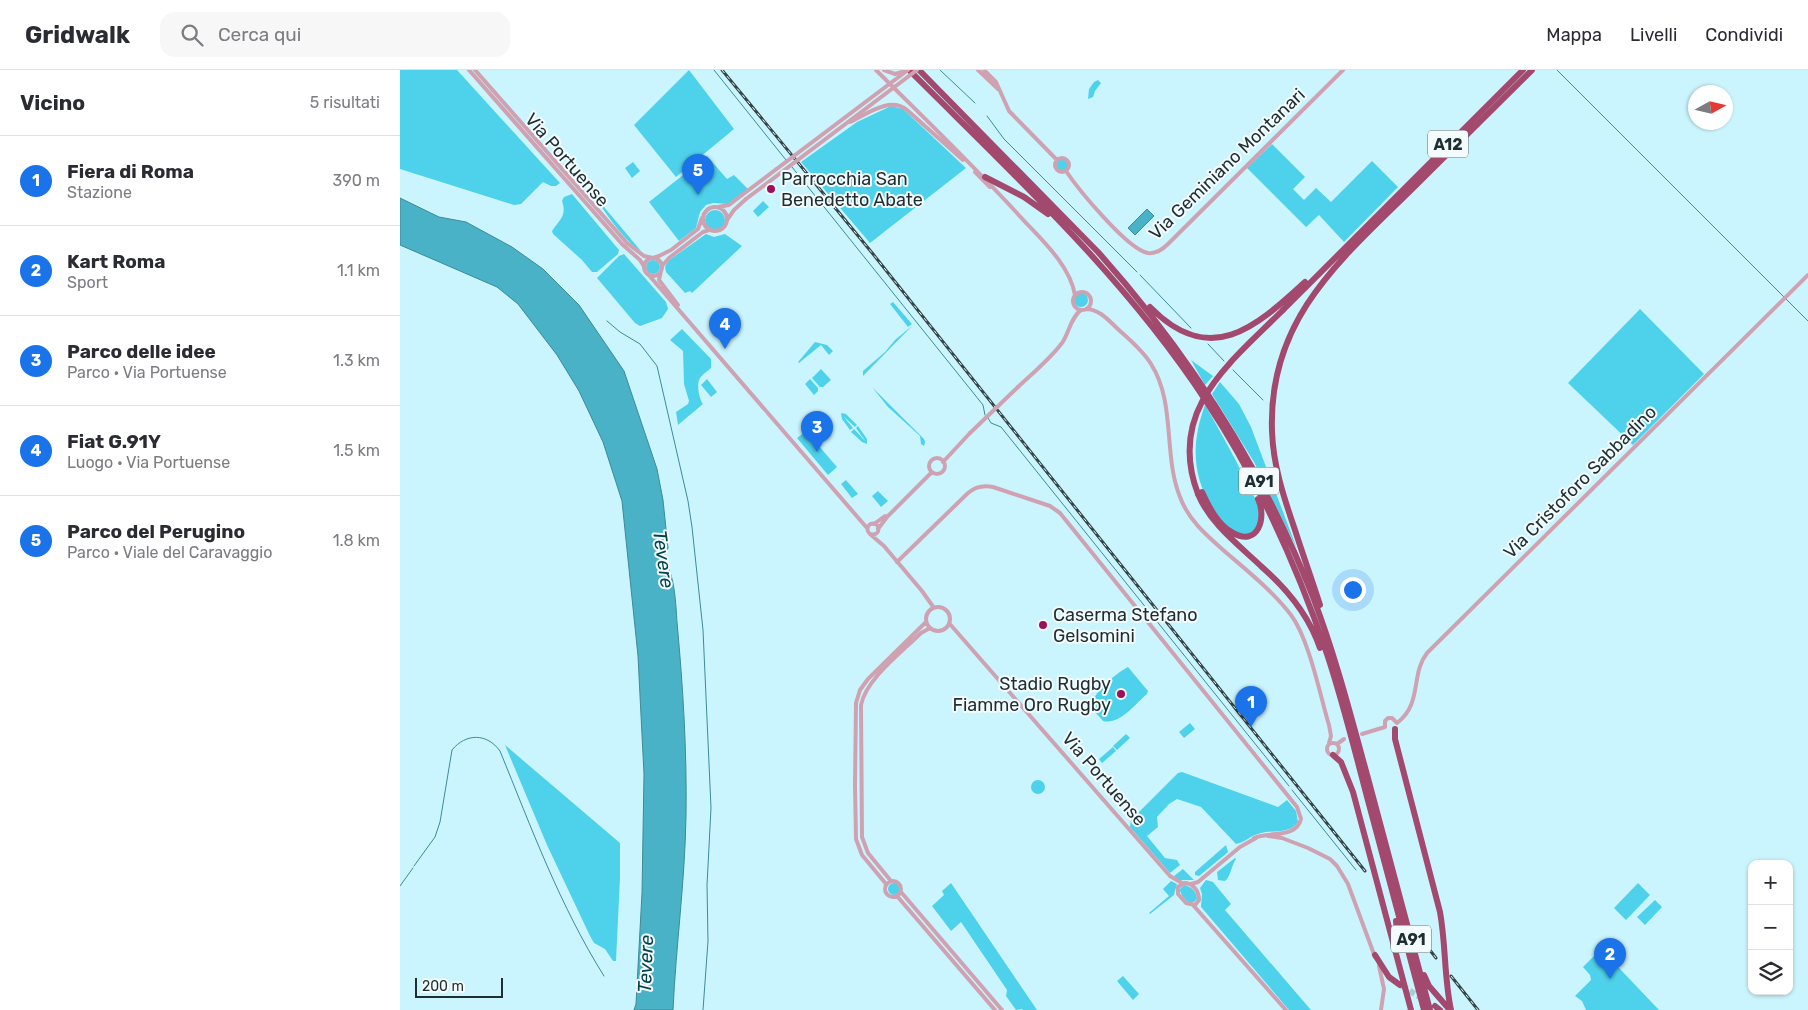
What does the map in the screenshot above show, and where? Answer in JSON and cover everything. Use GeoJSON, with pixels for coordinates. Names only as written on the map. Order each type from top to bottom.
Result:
{"type":"FeatureCollection","features":[{"type":"Feature","properties":{"kind":"highway","name":"A91"},"geometry":{"type":"LineString","coordinates":[[908,70],[1063,224],[1111,276],[1169,348],[1208,404],[1253,482],[1297,573],[1336,683],[1424,1010]]}},
{"type":"Feature","properties":{"kind":"highway","name":"A91"},"geometry":{"type":"LineString","coordinates":[[918,70],[1098,252],[1123,280],[1164,331],[1207,392],[1261,484],[1312,595],[1333,654],[1415,956],[1435,1009]]}},
{"type":"Feature","properties":{"kind":"highway","name":"A12"},"geometry":{"type":"LineString","coordinates":[[1376,220],[1523,70]]}},
{"type":"Feature","properties":{"kind":"highway","name":"A12"},"geometry":{"type":"LineString","coordinates":[[1376,220],[1532,70]]}},
{"type":"Feature","properties":{"kind":"highway"},"geometry":{"type":"LineString","coordinates":[[985,177],[1024,197],[1063,224]]}},
{"type":"Feature","properties":{"kind":"highway"},"geometry":{"type":"LineString","coordinates":[[1123,280],[1160,317],[1178,330],[1207,337],[1232,335],[1249,328],[1272,312],[1376,220]]}},
{"type":"Feature","properties":{"kind":"highway"},"geometry":{"type":"LineString","coordinates":[[1336,683],[1330,674],[1311,627],[1298,606],[1271,576],[1216,524],[1205,509],[1200,493],[1193,452],[1196,425],[1204,403],[1223,377],[1284,312],[1376,220]]}},
{"type":"Feature","properties":{"kind":"highway"},"geometry":{"type":"LineString","coordinates":[[1349,708],[1342,672],[1279,479],[1273,443],[1272,413],[1279,366],[1298,319],[1320,284],[1376,220]]}},
{"type":"Feature","properties":{"kind":"highway"},"geometry":{"type":"LineString","coordinates":[[1200,493],[1227,529],[1236,534],[1248,535],[1258,530],[1262,518],[1260,503],[1254,491],[1253,482]]}},
{"type":"Feature","properties":{"kind":"highway"},"geometry":{"type":"LineString","coordinates":[[1396,726],[1395,739],[1440,912],[1445,980],[1450,1010]]}},
{"type":"Feature","properties":{"kind":"highway"},"geometry":{"type":"LineString","coordinates":[[1333,755],[1341,762],[1353,792],[1401,982],[1411,1010]]}},
{"type":"Feature","properties":{"kind":"highway"},"geometry":{"type":"LineString","coordinates":[[1387,873],[1396,921],[1401,982]]}},
{"type":"Feature","properties":{"kind":"highway"},"geometry":{"type":"LineString","coordinates":[[1375,955],[1389,977],[1401,982]]}},
{"type":"Feature","properties":{"kind":"highway"},"geometry":{"type":"LineString","coordinates":[[1415,956],[1428,984],[1450,1010]]}},
{"type":"Feature","properties":{"kind":"street","name":"Via Portuense"},"geometry":{"type":"LineString","coordinates":[[469,70],[622,244],[641,261],[645,268]]}},
{"type":"Feature","properties":{"kind":"street","name":"Via Portuense"},"geometry":{"type":"LineString","coordinates":[[475,70],[628,244],[641,255],[653,258]]}},
{"type":"Feature","properties":{"kind":"street"},"geometry":{"type":"LineString","coordinates":[[876,70],[985,177],[1057,258],[1071,280],[1074,295],[1074,316],[1070,329],[1062,343],[943,462]]}},
{"type":"Feature","properties":{"kind":"street"},"geometry":{"type":"LineString","coordinates":[[884,70],[896,74],[908,70]]}},
{"type":"Feature","properties":{"kind":"street"},"geometry":{"type":"LineString","coordinates":[[908,70],[729,205],[705,211],[698,229],[672,250],[646,262],[645,268],[867,528],[870,534],[884,546],[934,608]]}},
{"type":"Feature","properties":{"kind":"street"},"geometry":{"type":"LineString","coordinates":[[647,272],[654,275],[667,259],[703,232],[709,230],[720,231],[734,210],[746,199],[918,70]]}},
{"type":"Feature","properties":{"kind":"street"},"geometry":{"type":"LineString","coordinates":[[978,70],[994,84],[1001,95]]}},
{"type":"Feature","properties":{"kind":"street"},"geometry":{"type":"LineString","coordinates":[[984,70],[996,82],[1005,104],[1013,115],[1057,160]]}},
{"type":"Feature","properties":{"kind":"street","name":"Via Geminiano Montanari"},"geometry":{"type":"LineString","coordinates":[[1066,171],[1086,198],[1136,248],[1148,253],[1156,252],[1168,244],[1343,70]]}},
{"type":"Feature","properties":{"kind":"street"},"geometry":{"type":"LineString","coordinates":[[850,122],[888,105],[898,104],[963,160],[997,194],[1002,196]]}},
{"type":"Feature","properties":{"kind":"street"},"geometry":{"type":"LineString","coordinates":[[1061,158],[1067,160],[1069,167],[1066,171],[1061,173],[1056,171],[1054,164],[1057,160],[1061,158]]}},
{"type":"Feature","properties":{"kind":"street"},"geometry":{"type":"LineString","coordinates":[[963,160],[970,163]]}},
{"type":"Feature","properties":{"kind":"street"},"geometry":{"type":"LineString","coordinates":[[715,207],[722,209],[727,220]]}},
{"type":"Feature","properties":{"kind":"street"},"geometry":{"type":"LineString","coordinates":[[702,218],[704,225],[709,230]]}},
{"type":"Feature","properties":{"kind":"street"},"geometry":{"type":"LineString","coordinates":[[653,258],[658,259],[661,268],[659,280],[686,318]]}},
{"type":"Feature","properties":{"kind":"street","name":"Via Cristoforo Sabbadino"},"geometry":{"type":"LineString","coordinates":[[1396,726],[1412,703],[1419,670],[1427,653],[1808,275]]}},
{"type":"Feature","properties":{"kind":"street"},"geometry":{"type":"LineString","coordinates":[[1074,295],[1082,292],[1090,296],[1091,302],[1086,309]]}},
{"type":"Feature","properties":{"kind":"street"},"geometry":{"type":"LineString","coordinates":[[1074,305],[1080,310]]}},
{"type":"Feature","properties":{"kind":"street"},"geometry":{"type":"LineString","coordinates":[[1074,316],[1080,310],[1095,310],[1139,350],[1154,370],[1164,398],[1176,484],[1180,499],[1188,514],[1202,530],[1275,596],[1295,621],[1308,652],[1330,725],[1331,736],[1326,747],[1327,751],[1333,755],[1337,754],[1339,750],[1337,744]]}},
{"type":"Feature","properties":{"kind":"street"},"geometry":{"type":"LineString","coordinates":[[943,462],[936,458],[932,460],[929,466],[932,472],[939,474],[944,469]]}},
{"type":"Feature","properties":{"kind":"street"},"geometry":{"type":"LineString","coordinates":[[943,462],[944,469]]}},
{"type":"Feature","properties":{"kind":"street"},"geometry":{"type":"LineString","coordinates":[[944,469],[949,472]]}},
{"type":"Feature","properties":{"kind":"street"},"geometry":{"type":"LineString","coordinates":[[870,534],[875,534],[892,512],[932,472]]}},
{"type":"Feature","properties":{"kind":"street"},"geometry":{"type":"LineString","coordinates":[[897,562],[968,492],[977,487],[993,487],[1056,509],[1297,807],[1301,819],[1295,829],[1289,832],[1254,838],[1240,847],[1198,882],[1191,884],[1182,883],[1178,888],[1178,894],[1186,903],[1193,905],[1286,1010]]}},
{"type":"Feature","properties":{"kind":"street"},"geometry":{"type":"LineString","coordinates":[[867,528],[892,512]]}},
{"type":"Feature","properties":{"kind":"street"},"geometry":{"type":"LineString","coordinates":[[855,514],[873,524],[878,530],[884,546]]}},
{"type":"Feature","properties":{"kind":"street"},"geometry":{"type":"LineString","coordinates":[[886,884],[862,856],[856,839],[856,703],[859,692],[866,682],[926,622],[928,612],[934,608],[941,608],[949,616],[949,623],[941,631],[930,628],[926,622]]}},
{"type":"Feature","properties":{"kind":"street","name":"Via Portuense"},"geometry":{"type":"LineString","coordinates":[[949,623],[1170,876],[1182,883]]}},
{"type":"Feature","properties":{"kind":"street"},"geometry":{"type":"LineString","coordinates":[[891,881],[868,853],[862,837],[861,707],[864,694],[871,683],[922,633],[930,628]]}},
{"type":"Feature","properties":{"kind":"street"},"geometry":{"type":"LineString","coordinates":[[1388,718],[1394,719],[1396,726],[1389,731],[1385,727],[1384,723],[1388,718]]}},
{"type":"Feature","properties":{"kind":"street"},"geometry":{"type":"LineString","coordinates":[[1362,734],[1385,727]]}},
{"type":"Feature","properties":{"kind":"street"},"geometry":{"type":"LineString","coordinates":[[1329,743],[1337,744],[1344,739]]}},
{"type":"Feature","properties":{"kind":"street"},"geometry":{"type":"LineString","coordinates":[[1254,838],[1270,836],[1282,838],[1308,848],[1335,863],[1346,880],[1384,982],[1381,1010]]}},
{"type":"Feature","properties":{"kind":"street"},"geometry":{"type":"LineString","coordinates":[[901,892],[897,896],[892,897],[888,895],[885,890],[886,884],[891,881],[898,882],[901,886],[901,892],[1002,1010]]}},
{"type":"Feature","properties":{"kind":"street"},"geometry":{"type":"LineString","coordinates":[[1191,884],[1199,896],[1198,903],[1193,905]]}},
{"type":"Feature","properties":{"kind":"street"},"geometry":{"type":"LineString","coordinates":[[897,896],[995,1010]]}},
{"type":"Feature","properties":{"kind":"shaded area"},"geometry":{"type":"Polygon","coordinates":[[[400,70],[457,70],[560,183],[556,186],[551,186],[543,182],[521,204],[514,205],[400,169],[400,70]]]}},
{"type":"Feature","properties":{"kind":"shaded area"},"geometry":{"type":"Polygon","coordinates":[[[689,70],[734,129],[676,177],[634,125],[689,70]]]}},
{"type":"Feature","properties":{"kind":"shaded area"},"geometry":{"type":"Polygon","coordinates":[[[1098,80],[1101,83],[1093,97],[1088,99],[1089,89],[1098,80]]]}},
{"type":"Feature","properties":{"kind":"shaded area"},"geometry":{"type":"Polygon","coordinates":[[[891,106],[903,109],[966,168],[870,243],[801,162],[857,122],[891,106]]]}},
{"type":"Feature","properties":{"kind":"shaded area"},"geometry":{"type":"Polygon","coordinates":[[[1272,144],[1305,177],[1293,189],[1304,200],[1316,188],[1331,202],[1372,161],[1398,187],[1344,242],[1319,215],[1306,227],[1247,168],[1272,144]]]}},
{"type":"Feature","properties":{"kind":"shaded area"},"geometry":{"type":"Polygon","coordinates":[[[707,156],[727,179],[734,175],[748,189],[728,204],[713,203],[706,205],[700,212],[696,228],[679,241],[649,202],[707,156]]]}},
{"type":"Feature","properties":{"kind":"shaded area"},"geometry":{"type":"Polygon","coordinates":[[[1062,159],[1068,165],[1062,171],[1056,165],[1062,159]]]}},
{"type":"Feature","properties":{"kind":"shaded area"},"geometry":{"type":"Polygon","coordinates":[[[633,162],[640,171],[632,178],[625,168],[633,162]]]}},
{"type":"Feature","properties":{"kind":"shaded area"},"geometry":{"type":"Polygon","coordinates":[[[572,194],[619,250],[618,254],[597,272],[592,272],[552,231],[563,214],[562,201],[564,197],[572,194]]]}},
{"type":"Feature","properties":{"kind":"shaded area"},"geometry":{"type":"Polygon","coordinates":[[[599,201],[641,251],[630,243],[618,229],[599,201]]]}},
{"type":"Feature","properties":{"kind":"shaded area"},"geometry":{"type":"Polygon","coordinates":[[[763,201],[769,207],[758,217],[753,211],[763,201]]]}},
{"type":"Feature","properties":{"kind":"shaded area"},"geometry":{"type":"Polygon","coordinates":[[[715,210],[722,213],[725,220],[722,227],[715,230],[708,227],[705,220],[708,213],[715,210]]]}},
{"type":"Feature","properties":{"kind":"shaded area"},"geometry":{"type":"Polygon","coordinates":[[[706,234],[714,237],[725,234],[742,246],[692,293],[690,291],[685,293],[666,272],[665,267],[668,261],[706,234]]]}},
{"type":"Feature","properties":{"kind":"shaded area"},"geometry":{"type":"Polygon","coordinates":[[[624,254],[666,302],[668,309],[662,318],[640,326],[635,323],[597,278],[619,256],[624,254]]]}},
{"type":"Feature","properties":{"kind":"shaded area"},"geometry":{"type":"Polygon","coordinates":[[[653,260],[658,262],[660,267],[658,272],[653,274],[648,272],[646,267],[648,262],[653,260]]]}},
{"type":"Feature","properties":{"kind":"shaded area"},"geometry":{"type":"Polygon","coordinates":[[[1081,293],[1086,295],[1088,300],[1086,305],[1081,307],[1076,305],[1074,300],[1076,295],[1081,293]]]}},
{"type":"Feature","properties":{"kind":"shaded area"},"geometry":{"type":"Polygon","coordinates":[[[893,302],[912,324],[908,327],[890,304],[893,302]]]}},
{"type":"Feature","properties":{"kind":"shaded area"},"geometry":{"type":"Polygon","coordinates":[[[1640,309],[1704,374],[1633,445],[1568,383],[1640,309]]]}},
{"type":"Feature","properties":{"kind":"shaded area"},"geometry":{"type":"Polygon","coordinates":[[[913,325],[863,376],[863,371],[913,325]]]}},
{"type":"Feature","properties":{"kind":"shaded area"},"geometry":{"type":"Polygon","coordinates":[[[682,329],[711,359],[711,368],[701,376],[698,383],[699,396],[703,404],[678,425],[676,412],[688,404],[689,401],[684,384],[683,351],[670,340],[682,329]]]}},
{"type":"Feature","properties":{"kind":"shaded area"},"geometry":{"type":"Polygon","coordinates":[[[815,342],[827,345],[833,351],[829,355],[821,345],[799,363],[798,362],[815,342]]]}},
{"type":"Feature","properties":{"kind":"shaded area"},"geometry":{"type":"Polygon","coordinates":[[[1191,360],[1213,376],[1205,385],[1191,360]]]}},
{"type":"Feature","properties":{"kind":"shaded area"},"geometry":{"type":"Polygon","coordinates":[[[821,369],[831,380],[823,387],[820,387],[812,378],[821,369]]]}},
{"type":"Feature","properties":{"kind":"shaded area"},"geometry":{"type":"Polygon","coordinates":[[[707,379],[717,392],[711,397],[701,385],[707,379]]]}},
{"type":"Feature","properties":{"kind":"shaded area"},"geometry":{"type":"Polygon","coordinates":[[[810,379],[818,388],[814,395],[805,384],[810,379]]]}},
{"type":"Feature","properties":{"kind":"shaded area"},"geometry":{"type":"Polygon","coordinates":[[[1220,382],[1239,404],[1251,427],[1297,549],[1254,462],[1212,394],[1220,382]]]}},
{"type":"Feature","properties":{"kind":"shaded area"},"geometry":{"type":"Polygon","coordinates":[[[872,387],[924,439],[924,446],[921,444],[920,436],[888,407],[872,387]]]}},
{"type":"Feature","properties":{"kind":"shaded area"},"geometry":{"type":"Polygon","coordinates":[[[1205,405],[1258,505],[1260,514],[1259,524],[1249,533],[1240,534],[1231,530],[1225,524],[1212,507],[1200,482],[1197,469],[1196,444],[1205,405]]]}},
{"type":"Feature","properties":{"kind":"shaded area"},"geometry":{"type":"Polygon","coordinates":[[[841,413],[846,414],[857,425],[855,427],[843,416],[853,428],[850,430],[842,419],[841,413]]]}},
{"type":"Feature","properties":{"kind":"shaded area"},"geometry":{"type":"Polygon","coordinates":[[[858,426],[867,439],[867,444],[851,432],[854,429],[866,442],[856,428],[858,426]]]}},
{"type":"Feature","properties":{"kind":"shaded area"},"geometry":{"type":"Polygon","coordinates":[[[806,431],[837,467],[828,475],[797,438],[806,431]]]}},
{"type":"Feature","properties":{"kind":"shaded area"},"geometry":{"type":"Polygon","coordinates":[[[846,480],[858,494],[852,498],[841,484],[846,480]]]}},
{"type":"Feature","properties":{"kind":"shaded area"},"geometry":{"type":"Polygon","coordinates":[[[878,491],[888,501],[881,507],[872,496],[878,491]]]}},
{"type":"Feature","properties":{"kind":"shaded area","name":"Stadio Rugby Fiamme Oro Rugby"},"geometry":{"type":"Polygon","coordinates":[[[1128,667],[1148,691],[1147,694],[1121,717],[1115,720],[1103,721],[1093,709],[1092,704],[1104,685],[1128,667]]]}},
{"type":"Feature","properties":{"kind":"shaded area"},"geometry":{"type":"Polygon","coordinates":[[[1190,723],[1195,729],[1184,738],[1179,732],[1190,723]]]}},
{"type":"Feature","properties":{"kind":"shaded area"},"geometry":{"type":"Polygon","coordinates":[[[1126,734],[1130,738],[1117,750],[1113,746],[1126,734]]]}},
{"type":"Feature","properties":{"kind":"shaded area"},"geometry":{"type":"Polygon","coordinates":[[[505,745],[620,843],[616,961],[613,961],[605,949],[594,943],[590,936],[547,845],[505,745]]]}},
{"type":"Feature","properties":{"kind":"shaded area"},"geometry":{"type":"Polygon","coordinates":[[[1113,747],[1116,751],[1102,763],[1099,759],[1113,747]]]}},
{"type":"Feature","properties":{"kind":"shaded area"},"geometry":{"type":"Polygon","coordinates":[[[1182,772],[1278,807],[1287,800],[1296,811],[1298,822],[1290,829],[1258,834],[1236,844],[1201,807],[1177,799],[1169,804],[1157,817],[1158,827],[1147,836],[1165,858],[1177,860],[1180,865],[1170,873],[1130,827],[1131,820],[1178,773],[1182,772]]]}},
{"type":"Feature","properties":{"kind":"shaded area"},"geometry":{"type":"Polygon","coordinates":[[[1035,780],[1041,780],[1045,787],[1041,794],[1035,794],[1031,790],[1031,784],[1035,780]]]}},
{"type":"Feature","properties":{"kind":"shaded area"},"geometry":{"type":"Polygon","coordinates":[[[1226,845],[1227,853],[1199,876],[1195,875],[1195,872],[1226,845]]]}},
{"type":"Feature","properties":{"kind":"shaded area"},"geometry":{"type":"Polygon","coordinates":[[[1235,858],[1227,879],[1225,881],[1218,880],[1217,872],[1235,858]]]}},
{"type":"Feature","properties":{"kind":"shaded area"},"geometry":{"type":"Polygon","coordinates":[[[1183,869],[1194,880],[1178,880],[1174,876],[1183,869]]]}},
{"type":"Feature","properties":{"kind":"shaded area"},"geometry":{"type":"Polygon","coordinates":[[[1206,880],[1213,882],[1231,904],[1225,910],[1311,1010],[1289,1010],[1201,907],[1202,894],[1200,888],[1206,880]]]}},
{"type":"Feature","properties":{"kind":"shaded area"},"geometry":{"type":"Polygon","coordinates":[[[1171,881],[1177,884],[1174,895],[1150,914],[1169,896],[1163,889],[1171,881]]]}},
{"type":"Feature","properties":{"kind":"shaded area"},"geometry":{"type":"Polygon","coordinates":[[[892,883],[896,883],[900,889],[896,895],[892,895],[888,891],[888,887],[892,883]]]}},
{"type":"Feature","properties":{"kind":"shaded area"},"geometry":{"type":"Polygon","coordinates":[[[951,883],[1037,1010],[1016,1010],[1006,996],[1007,990],[961,922],[951,931],[932,906],[944,895],[942,891],[951,883]]]}},
{"type":"Feature","properties":{"kind":"shaded area"},"geometry":{"type":"Polygon","coordinates":[[[1638,883],[1650,895],[1626,920],[1614,908],[1638,883]]]}},
{"type":"Feature","properties":{"kind":"shaded area"},"geometry":{"type":"Polygon","coordinates":[[[1184,885],[1195,892],[1197,899],[1194,902],[1190,903],[1182,895],[1180,889],[1184,885]]]}},
{"type":"Feature","properties":{"kind":"shaded area"},"geometry":{"type":"Polygon","coordinates":[[[1655,900],[1662,907],[1645,925],[1637,917],[1655,900]]]}},
{"type":"Feature","properties":{"kind":"shaded area"},"geometry":{"type":"Polygon","coordinates":[[[1601,949],[1659,1010],[1586,1010],[1582,1001],[1575,996],[1591,980],[1590,975],[1583,967],[1601,949]]]}},
{"type":"Feature","properties":{"kind":"shaded area"},"geometry":{"type":"Polygon","coordinates":[[[1123,976],[1139,994],[1133,1000],[1117,981],[1123,976]]]}},
{"type":"Feature","properties":{"kind":"water","name":"Tevere"},"geometry":{"type":"Polygon","coordinates":[[[400,198],[439,217],[466,222],[512,247],[543,269],[579,305],[624,371],[657,469],[663,500],[668,548],[662,561],[670,571],[675,599],[685,743],[685,840],[673,1010],[634,1010],[636,1004],[642,893],[644,774],[638,656],[622,501],[603,442],[579,391],[557,355],[518,304],[497,287],[400,245],[400,198]]]}},
{"type":"Feature","properties":{"kind":"water"},"geometry":{"type":"Polygon","coordinates":[[[1147,209],[1154,216],[1135,235],[1128,228],[1147,209]]]}},
{"type":"Feature","properties":{"kind":"waterway"},"geometry":{"type":"LineString","coordinates":[[714,70],[786,160]]}},
{"type":"Feature","properties":{"kind":"waterway"},"geometry":{"type":"LineString","coordinates":[[940,70],[975,103]]}},
{"type":"Feature","properties":{"kind":"waterway"},"geometry":{"type":"LineString","coordinates":[[1557,70],[1808,321]]}},
{"type":"Feature","properties":{"kind":"waterway"},"geometry":{"type":"LineString","coordinates":[[987,116],[1004,139],[1137,272]]}},
{"type":"Feature","properties":{"kind":"waterway"},"geometry":{"type":"LineString","coordinates":[[792,167],[983,405],[985,415]]}},
{"type":"Feature","properties":{"kind":"waterway"},"geometry":{"type":"LineString","coordinates":[[1140,275],[1191,328]]}},
{"type":"Feature","properties":{"kind":"waterway"},"geometry":{"type":"LineString","coordinates":[[607,321],[620,332],[640,344],[657,366],[688,501],[692,527],[703,630],[711,808],[707,885],[708,941],[703,1010]]}},
{"type":"Feature","properties":{"kind":"waterway"},"geometry":{"type":"LineString","coordinates":[[1208,344],[1224,361]]}},
{"type":"Feature","properties":{"kind":"waterway"},"geometry":{"type":"LineString","coordinates":[[1233,370],[1263,400]]}},
{"type":"Feature","properties":{"kind":"waterway"},"geometry":{"type":"LineString","coordinates":[[988,418],[991,423],[1001,427],[1289,786]]}},
{"type":"Feature","properties":{"kind":"waterway"},"geometry":{"type":"LineString","coordinates":[[414,866],[435,837],[440,822],[452,750],[458,744],[470,738],[483,738],[489,741],[500,751],[560,894],[604,976]]}},
{"type":"Feature","properties":{"kind":"waterway"},"geometry":{"type":"LineString","coordinates":[[1292,790],[1356,870]]}},
{"type":"Feature","properties":{"kind":"waterway"},"geometry":{"type":"LineString","coordinates":[[400,886],[413,868]]}},
{"type":"Feature","properties":{"kind":"tunnel"},"geometry":{"type":"LineString","coordinates":[[1402,986],[1423,999]]}},
{"type":"Feature","properties":{"kind":"railway"},"geometry":{"type":"LineString","coordinates":[[722,70],[873,254],[1365,871]]}},
{"type":"Feature","properties":{"kind":"railway"},"geometry":{"type":"LineString","coordinates":[[1419,936],[1436,958]]}},
{"type":"Feature","properties":{"kind":"railway"},"geometry":{"type":"LineString","coordinates":[[1451,976],[1478,1010]]}},
{"type":"Feature","properties":{"kind":"place","name":"Parrocchia San Benedetto Abate"},"geometry":{"type":"Point","coordinates":[771,189]}},
{"type":"Feature","properties":{"kind":"place","name":"Parco del Perugino"},"geometry":{"type":"Point","coordinates":[698,195]}},
{"type":"Feature","properties":{"kind":"place","name":"Fiat G.91Y"},"geometry":{"type":"Point","coordinates":[725,349]}},
{"type":"Feature","properties":{"kind":"place","name":"Parco delle idee"},"geometry":{"type":"Point","coordinates":[817,452]}},
{"type":"Feature","properties":{"kind":"place","name":"Caserma Stefano Gelsomini"},"geometry":{"type":"Point","coordinates":[1043,625]}},
{"type":"Feature","properties":{"kind":"place","name":"Stadio Rugby Fiamme Oro Rugby"},"geometry":{"type":"Point","coordinates":[1121,694]}},
{"type":"Feature","properties":{"kind":"place","name":"Fiera di Roma"},"geometry":{"type":"Point","coordinates":[1251,727]}},
{"type":"Feature","properties":{"kind":"place","name":"Kart Roma"},"geometry":{"type":"Point","coordinates":[1610,979]}}]}
